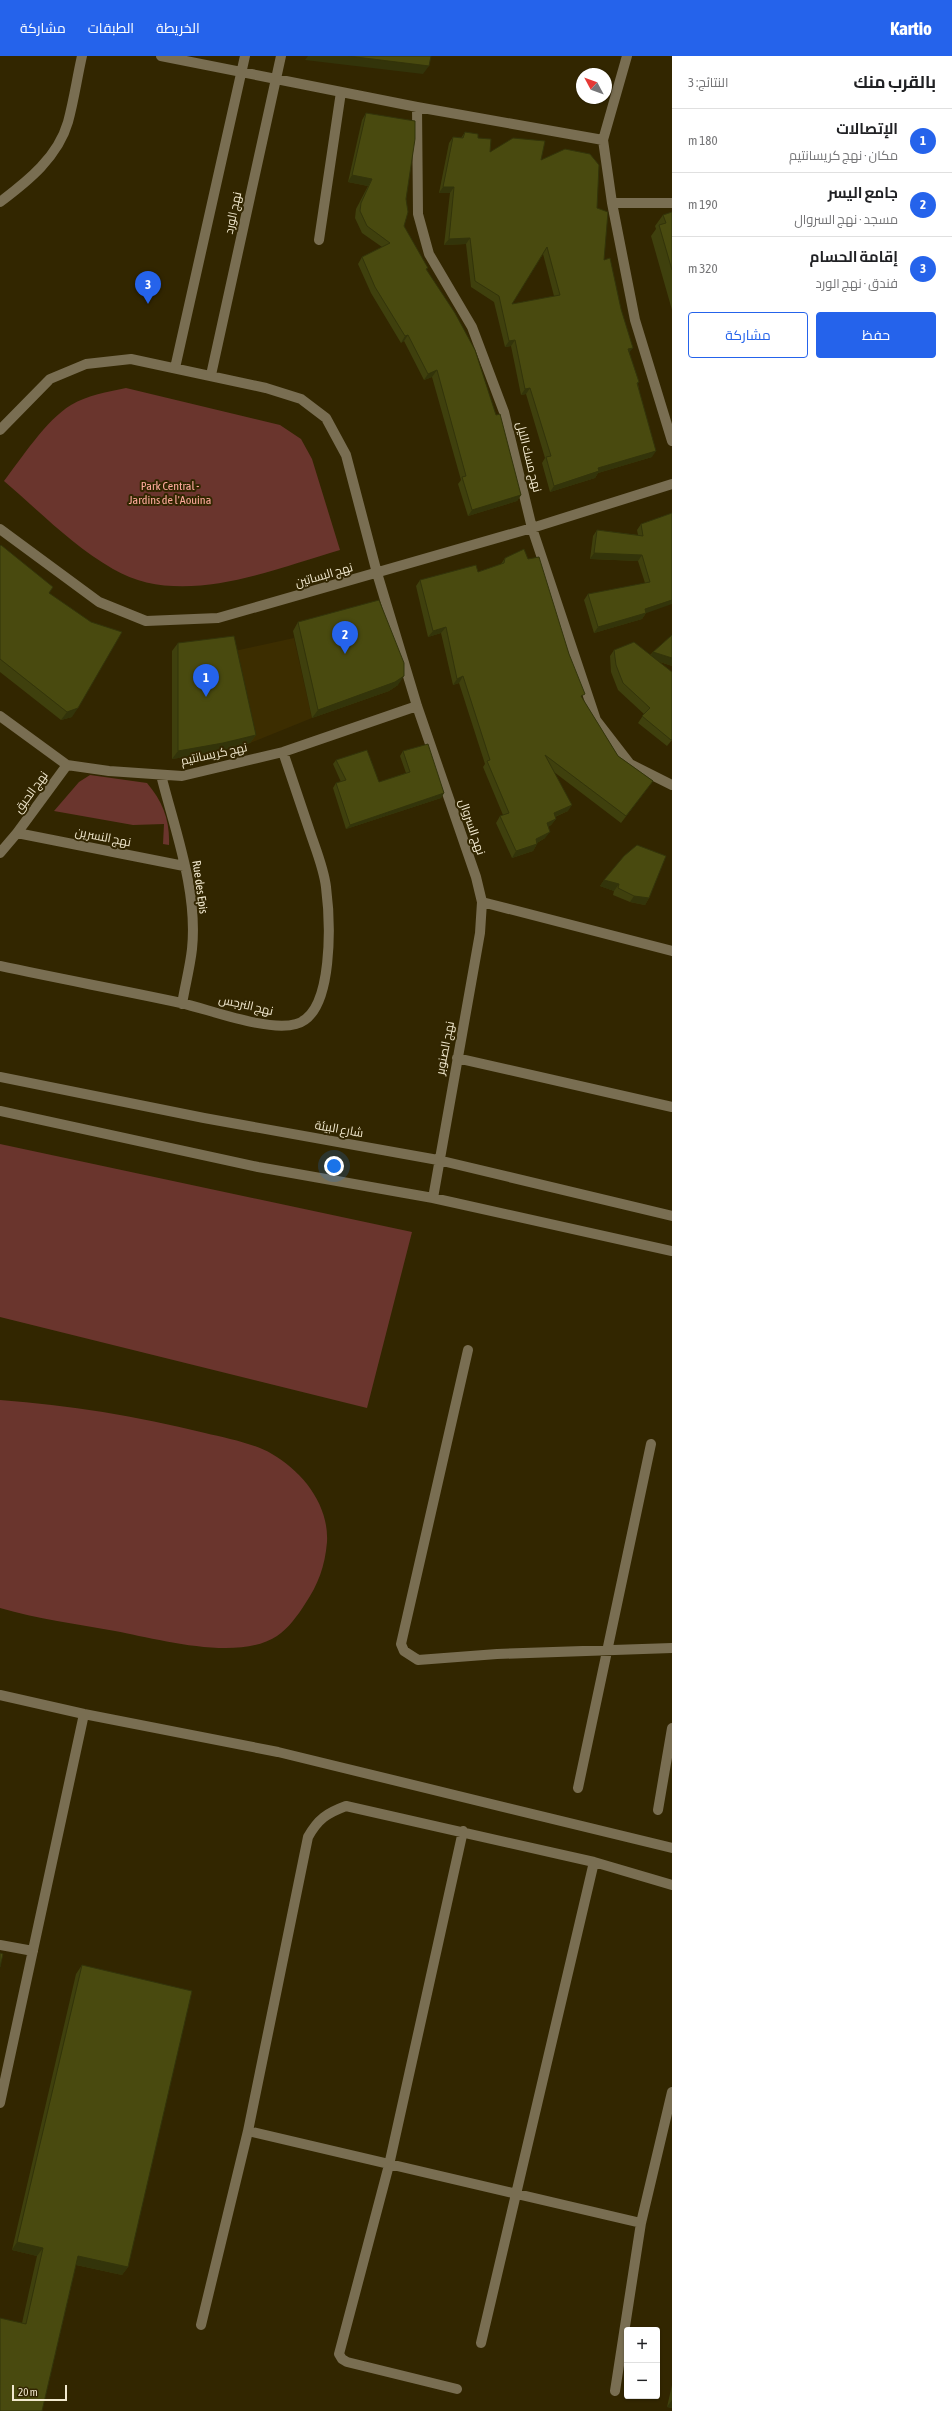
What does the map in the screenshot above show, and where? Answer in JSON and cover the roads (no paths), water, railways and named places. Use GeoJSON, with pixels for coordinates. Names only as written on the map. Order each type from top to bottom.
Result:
{"type":"FeatureCollection","features":[{"type":"Feature","properties":{"kind":"street"},"geometry":{"type":"LineString","coordinates":[[0,202],[30,180],[53,154],[68,123],[82,56]]}},
{"type":"Feature","properties":{"kind":"street"},"geometry":{"type":"LineString","coordinates":[[161,56],[417,107],[603,140]]}},
{"type":"Feature","properties":{"kind":"street","name":"نهج الورد"},"geometry":{"type":"LineString","coordinates":[[175,368],[245,56]]}},
{"type":"Feature","properties":{"kind":"street","name":"نهج الورد"},"geometry":{"type":"LineString","coordinates":[[211,375],[281,56]]}},
{"type":"Feature","properties":{"kind":"street"},"geometry":{"type":"LineString","coordinates":[[627,56],[603,140],[612,204],[635,320],[672,441]]}},
{"type":"Feature","properties":{"kind":"street"},"geometry":{"type":"LineString","coordinates":[[319,240],[341,92]]}},
{"type":"Feature","properties":{"kind":"street","name":"نهج مسك الليل"},"geometry":{"type":"LineString","coordinates":[[417,107],[418,214],[429,254],[472,328],[499,398],[532,528],[596,720],[630,764],[672,785]]}},
{"type":"Feature","properties":{"kind":"street"},"geometry":{"type":"LineString","coordinates":[[612,204],[672,203]]}},
{"type":"Feature","properties":{"kind":"street","name":"نهج السروال"},"geometry":{"type":"LineString","coordinates":[[0,430],[50,379],[86,364],[131,359],[266,388],[301,399],[326,418],[346,455],[377,573],[417,706],[476,877],[482,902]]}},
{"type":"Feature","properties":{"kind":"street","name":"نهج البساتين"},"geometry":{"type":"LineString","coordinates":[[0,529],[99,602],[146,621],[218,618],[532,528],[672,484]]}},
{"type":"Feature","properties":{"kind":"street","name":"نهج كريسانتيم"},"geometry":{"type":"LineString","coordinates":[[0,716],[67,764],[161,776],[195,773],[283,752],[417,706]]}},
{"type":"Feature","properties":{"kind":"street","name":"نهج النرجس"},"geometry":{"type":"LineString","coordinates":[[0,966],[182,1004],[263,1024],[282,1026],[298,1024],[310,1015],[320,1000],[325,980],[328,936],[326,886],[317,853],[283,752]]}},
{"type":"Feature","properties":{"kind":"street","name":"نهج الحبق"},"geometry":{"type":"LineString","coordinates":[[0,853],[17,833],[67,764]]}},
{"type":"Feature","properties":{"kind":"street","name":"Rue des Epis"},"geometry":{"type":"LineString","coordinates":[[161,776],[184,866],[191,911],[192,949],[182,1004]]}},
{"type":"Feature","properties":{"kind":"street","name":"نهج النسرين"},"geometry":{"type":"LineString","coordinates":[[17,833],[184,866]]}},
{"type":"Feature","properties":{"kind":"street"},"geometry":{"type":"LineString","coordinates":[[482,902],[672,951]]}},
{"type":"Feature","properties":{"kind":"street","name":"نهج الصنوبر"},"geometry":{"type":"LineString","coordinates":[[433,1198],[438,1160],[456,1058],[480,933],[482,902]]}},
{"type":"Feature","properties":{"kind":"street"},"geometry":{"type":"LineString","coordinates":[[456,1058],[672,1107]]}},
{"type":"Feature","properties":{"kind":"street","name":"شارع البيئة"},"geometry":{"type":"LineString","coordinates":[[0,1076],[204,1118],[438,1160],[672,1216]]}},
{"type":"Feature","properties":{"kind":"street"},"geometry":{"type":"LineString","coordinates":[[0,1111],[258,1167],[433,1198],[672,1251]]}},
{"type":"Feature","properties":{"kind":"street"},"geometry":{"type":"LineString","coordinates":[[468,1350],[401,1644],[404,1651],[418,1660],[672,1648]]}},
{"type":"Feature","properties":{"kind":"street"},"geometry":{"type":"LineString","coordinates":[[578,1788],[609,1650],[651,1444]]}},
{"type":"Feature","properties":{"kind":"street"},"geometry":{"type":"LineString","coordinates":[[0,1695],[84,1714],[278,1752],[672,1848]]}},
{"type":"Feature","properties":{"kind":"street"},"geometry":{"type":"LineString","coordinates":[[0,2103],[84,1714]]}},
{"type":"Feature","properties":{"kind":"street"},"geometry":{"type":"LineString","coordinates":[[658,1810],[672,1728]]}},
{"type":"Feature","properties":{"kind":"street"},"geometry":{"type":"LineString","coordinates":[[201,2325],[248,2130],[308,1837],[315,1824],[327,1813],[346,1806],[463,1831],[594,1862],[672,1885]]}},
{"type":"Feature","properties":{"kind":"street"},"geometry":{"type":"LineString","coordinates":[[457,2389],[347,2362],[342,2359],[339,2354],[388,2164],[463,1831]]}},
{"type":"Feature","properties":{"kind":"street"},"geometry":{"type":"LineString","coordinates":[[482,2343],[515,2194],[594,1862]]}},
{"type":"Feature","properties":{"kind":"street"},"geometry":{"type":"LineString","coordinates":[[0,1945],[33,1951]]}},
{"type":"Feature","properties":{"kind":"street"},"geometry":{"type":"LineString","coordinates":[[615,2391],[641,2223],[672,2092]]}},
{"type":"Feature","properties":{"kind":"street"},"geometry":{"type":"LineString","coordinates":[[248,2130],[641,2223]]}},
{"type":"Feature","properties":{"kind":"place","name":"إقامة الحسام"},"geometry":{"type":"Point","coordinates":[148,304]}},
{"type":"Feature","properties":{"kind":"place","name":"جامع اليسر"},"geometry":{"type":"Point","coordinates":[345,654]}},
{"type":"Feature","properties":{"kind":"place","name":"الإتصالات"},"geometry":{"type":"Point","coordinates":[206,697]}},
{"type":"Feature","properties":{"kind":"park label","name":"Park Central - Jardins de l'Aouina"},"geometry":{"type":"Point","coordinates":[170,493]}}]}
